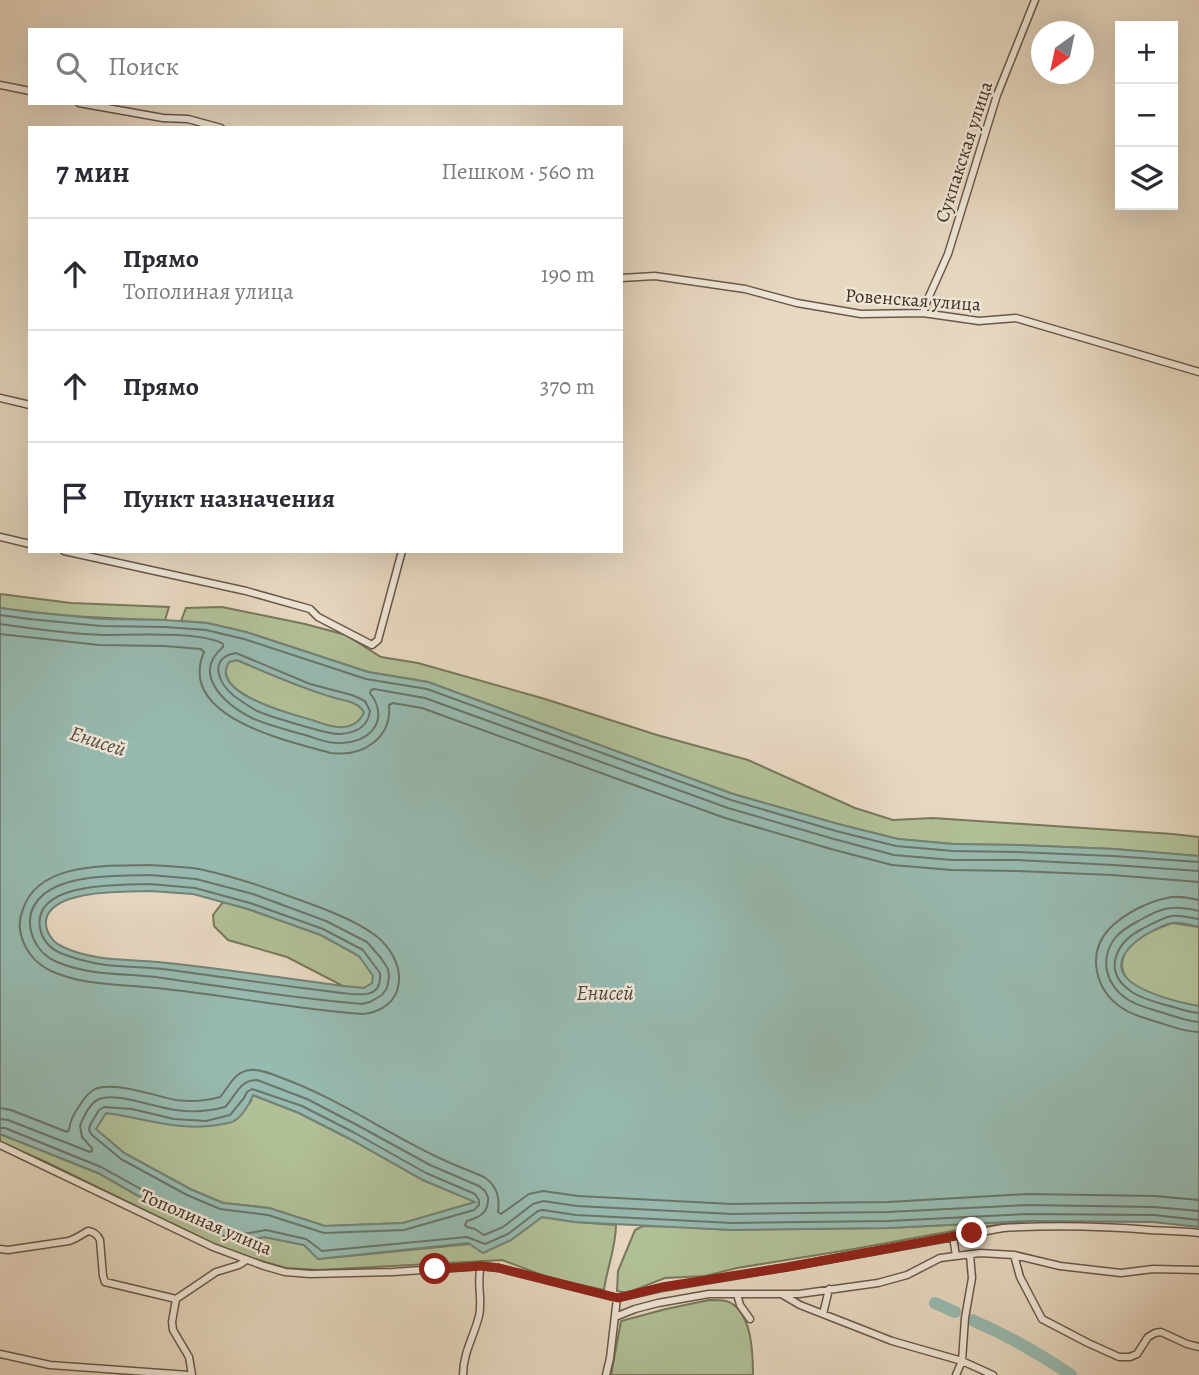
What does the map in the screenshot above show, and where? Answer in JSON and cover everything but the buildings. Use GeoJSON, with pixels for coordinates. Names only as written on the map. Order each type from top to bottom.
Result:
{"type":"FeatureCollection","features":[{"type":"Feature","properties":{"kind":"street","name":"Сукпакская улица"},"geometry":{"type":"LineString","coordinates":[[923,313],[948,254],[997,95],[1035,0]]}},
{"type":"Feature","properties":{"kind":"street"},"geometry":{"type":"LineString","coordinates":[[0,85],[28,91]]}},
{"type":"Feature","properties":{"kind":"street"},"geometry":{"type":"LineString","coordinates":[[90,105],[163,118],[187,119],[213,126]]}},
{"type":"Feature","properties":{"kind":"street","name":"Ровенская улица"},"geometry":{"type":"LineString","coordinates":[[623,278],[655,276],[745,289],[797,303],[861,314],[923,313],[979,321],[1016,318],[1199,372]]}},
{"type":"Feature","properties":{"kind":"street"},"geometry":{"type":"LineString","coordinates":[[0,398],[28,405]]}},
{"type":"Feature","properties":{"kind":"street"},"geometry":{"type":"LineString","coordinates":[[0,537],[28,544]]}},
{"type":"Feature","properties":{"kind":"street"},"geometry":{"type":"LineString","coordinates":[[73,553],[274,598],[310,610],[318,617],[373,644],[377,640],[401,553]]}},
{"type":"Feature","properties":{"kind":"street","name":"Тополиная улица"},"geometry":{"type":"LineString","coordinates":[[0,1145],[213,1247],[245,1261],[285,1272],[393,1272],[481,1266],[499,1268],[618,1298]]}},
{"type":"Feature","properties":{"kind":"street"},"geometry":{"type":"LineString","coordinates":[[606,1375],[618,1298],[662,1287],[797,1266],[1003,1228],[1131,1228],[1199,1233]]}},
{"type":"Feature","properties":{"kind":"street"},"geometry":{"type":"LineString","coordinates":[[0,1249],[69,1241],[88,1231],[93,1232],[100,1240],[105,1282],[176,1299]]}},
{"type":"Feature","properties":{"kind":"street"},"geometry":{"type":"LineString","coordinates":[[953,1236],[956,1256]]}},
{"type":"Feature","properties":{"kind":"street"},"geometry":{"type":"LineString","coordinates":[[615,1317],[658,1303],[709,1294],[818,1292],[878,1283],[907,1275],[940,1258],[980,1254],[1014,1255],[1060,1266],[1121,1273],[1153,1269],[1199,1270]]}},
{"type":"Feature","properties":{"kind":"street"},"geometry":{"type":"LineString","coordinates":[[956,1375],[962,1361],[965,1318],[972,1278],[970,1255]]}},
{"type":"Feature","properties":{"kind":"street"},"geometry":{"type":"LineString","coordinates":[[1014,1255],[1020,1277],[1042,1319],[1088,1343],[1119,1357],[1130,1357],[1137,1354],[1148,1337],[1161,1332],[1199,1347]]}},
{"type":"Feature","properties":{"kind":"street"},"geometry":{"type":"LineString","coordinates":[[0,1354],[50,1365],[190,1375],[189,1357],[173,1330],[176,1299],[216,1272],[245,1261]]}},
{"type":"Feature","properties":{"kind":"street"},"geometry":{"type":"LineString","coordinates":[[463,1375],[467,1349],[479,1315],[481,1266]]}},
{"type":"Feature","properties":{"kind":"street"},"geometry":{"type":"LineString","coordinates":[[823,1314],[829,1289]]}},
{"type":"Feature","properties":{"kind":"street"},"geometry":{"type":"LineString","coordinates":[[737,1294],[740,1305],[750,1319]]}},
{"type":"Feature","properties":{"kind":"street"},"geometry":{"type":"LineString","coordinates":[[781,1294],[800,1305],[892,1341],[962,1361],[993,1375]]}},
{"type":"Feature","properties":{"kind":"green space"},"geometry":{"type":"Polygon","coordinates":[[[0,594],[71,603],[169,607],[165,620],[62,615],[0,608],[0,594]]]}},
{"type":"Feature","properties":{"kind":"green space"},"geometry":{"type":"Polygon","coordinates":[[[222,607],[346,635],[381,657],[418,663],[748,760],[855,808],[893,820],[933,818],[1199,837],[1199,856],[1114,849],[953,844],[898,839],[838,824],[733,794],[428,682],[368,672],[246,632],[207,623],[181,621],[186,608],[222,607]]]}},
{"type":"Feature","properties":{"kind":"green space"},"geometry":{"type":"Polygon","coordinates":[[[237,660],[283,680],[349,701],[364,712],[354,724],[338,727],[253,700],[230,683],[226,673],[229,662],[237,660]]]}},
{"type":"Feature","properties":{"kind":"green space"},"geometry":{"type":"Polygon","coordinates":[[[223,902],[321,935],[359,956],[374,976],[372,984],[364,988],[343,986],[287,957],[228,940],[214,926],[213,915],[223,902]]]}},
{"type":"Feature","properties":{"kind":"green space"},"geometry":{"type":"Polygon","coordinates":[[[1173,923],[1199,927],[1199,1006],[1143,990],[1131,983],[1123,972],[1123,957],[1133,943],[1148,933],[1173,923]]]}},
{"type":"Feature","properties":{"kind":"green space"},"geometry":{"type":"Polygon","coordinates":[[[252,1095],[299,1113],[423,1180],[476,1202],[403,1223],[325,1226],[269,1208],[223,1203],[190,1189],[124,1153],[95,1129],[105,1113],[234,1121],[251,1101],[252,1095]]]}},
{"type":"Feature","properties":{"kind":"green space"},"geometry":{"type":"Polygon","coordinates":[[[0,1134],[98,1173],[172,1215],[239,1242],[264,1237],[304,1245],[319,1259],[511,1240],[542,1217],[616,1225],[615,1241],[604,1290],[553,1279],[502,1260],[319,1270],[286,1268],[230,1252],[0,1142],[0,1134]]]}},
{"type":"Feature","properties":{"kind":"green space"},"geometry":{"type":"Polygon","coordinates":[[[1028,1221],[958,1230],[737,1268],[705,1276],[665,1278],[627,1293],[617,1291],[618,1271],[635,1230],[643,1226],[732,1230],[888,1228],[1028,1221]]]}},
{"type":"Feature","properties":{"kind":"green space"},"geometry":{"type":"Polygon","coordinates":[[[709,1300],[726,1301],[741,1313],[749,1333],[753,1375],[611,1375],[621,1321],[709,1300]]]}},
{"type":"Feature","properties":{"kind":"water","name":"Енисей"},"geometry":{"type":"Polygon","coordinates":[[[0,608],[101,619],[207,623],[246,632],[368,672],[428,682],[733,794],[898,839],[953,844],[1114,849],[1199,856],[1199,927],[1172,923],[1145,935],[1128,950],[1121,967],[1131,982],[1149,992],[1199,1006],[1199,1227],[1153,1222],[1028,1221],[888,1228],[732,1230],[575,1222],[542,1217],[511,1240],[483,1253],[468,1243],[318,1259],[304,1245],[264,1237],[239,1242],[172,1215],[98,1173],[0,1134],[0,608]],[[237,660],[229,662],[226,673],[230,683],[241,693],[272,708],[338,727],[354,724],[364,712],[351,702],[310,690],[237,660]],[[113,892],[72,898],[52,909],[46,920],[50,936],[58,944],[74,952],[98,957],[181,964],[364,988],[372,983],[373,976],[359,956],[321,935],[248,909],[193,894],[113,892]],[[253,1095],[245,1110],[229,1123],[193,1127],[106,1113],[96,1129],[124,1153],[190,1189],[223,1203],[269,1208],[325,1226],[403,1223],[475,1202],[423,1180],[299,1113],[253,1095]]]}},
{"type":"Feature","properties":{"kind":"waterway"},"geometry":{"type":"LineString","coordinates":[[935,1303],[955,1312]]}},
{"type":"Feature","properties":{"kind":"waterway"},"geometry":{"type":"LineString","coordinates":[[972,1320],[1023,1345],[1071,1375]]}},
{"type":"Feature","properties":{"kind":"route"},"geometry":{"type":"LineString","coordinates":[[435,1269],[481,1266],[499,1268],[618,1298],[662,1287],[972,1233]]}}]}
